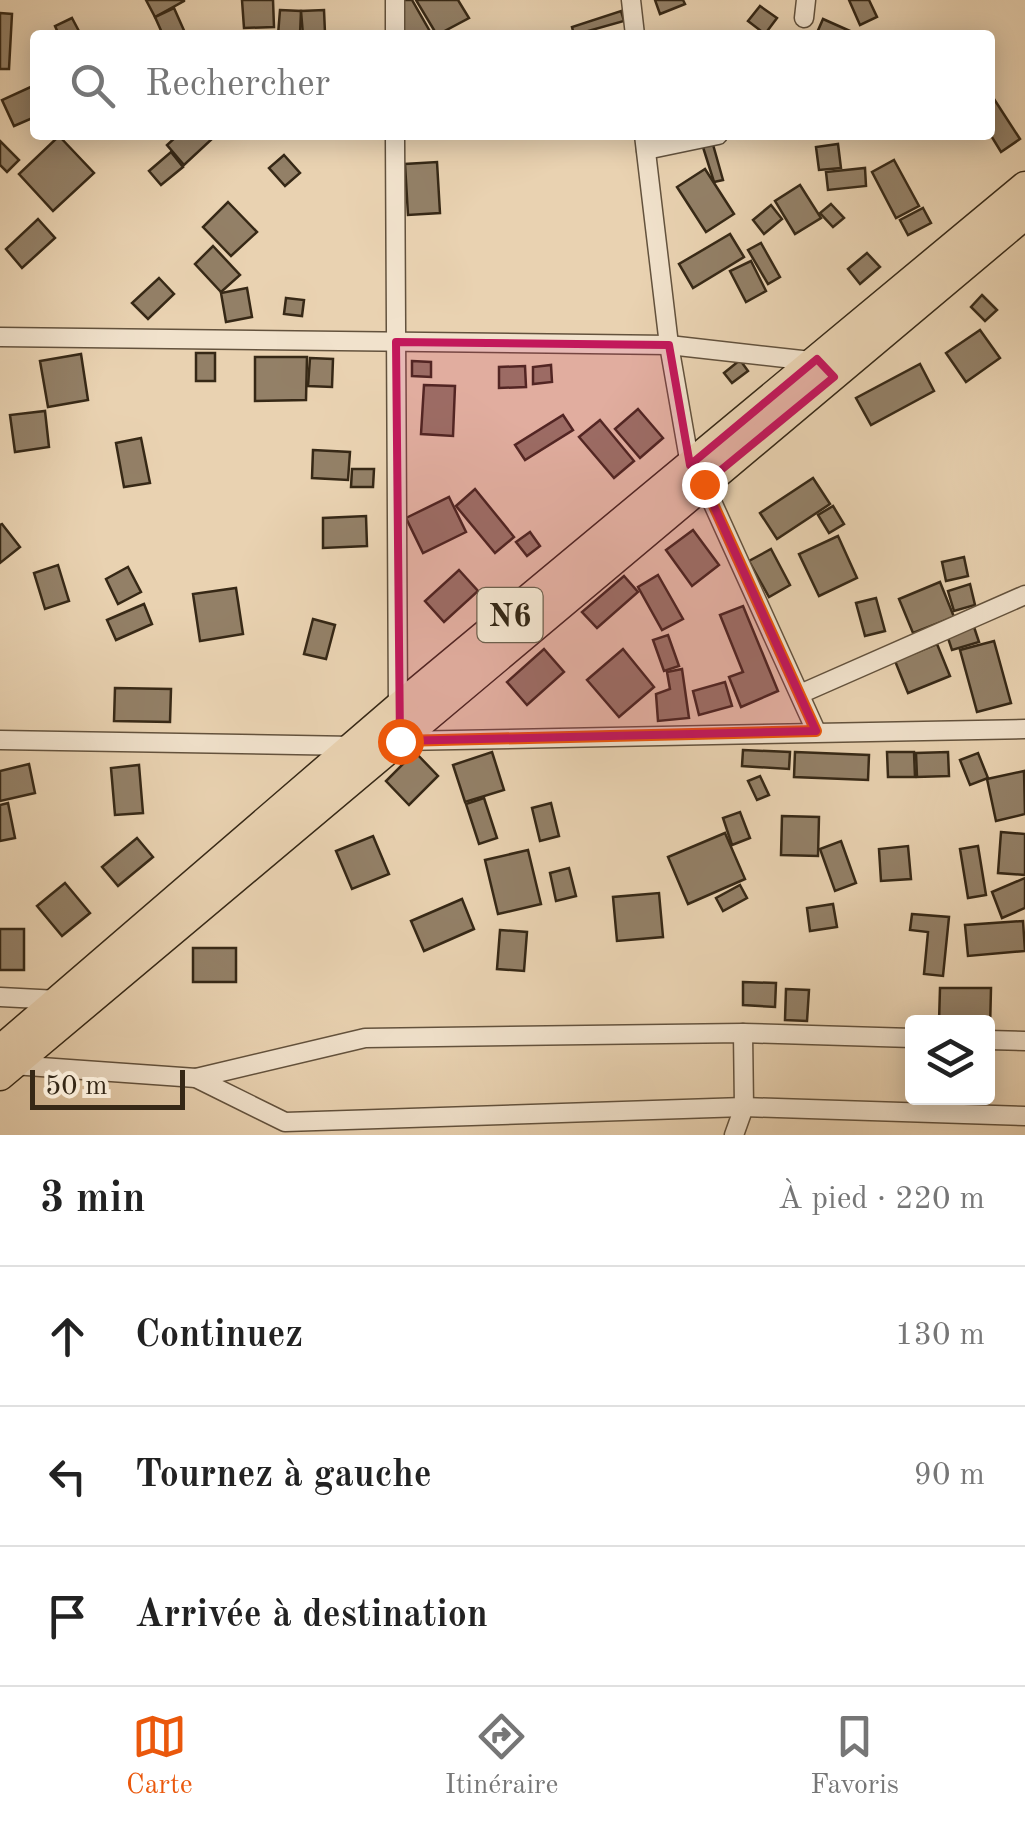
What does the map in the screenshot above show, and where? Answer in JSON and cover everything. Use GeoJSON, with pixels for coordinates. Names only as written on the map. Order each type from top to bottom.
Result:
{"type":"FeatureCollection","features":[{"type":"Feature","properties":{"kind":"highway","name":"N6"},"geometry":{"type":"LineString","coordinates":[[826,368],[1025,186]]}},
{"type":"Feature","properties":{"kind":"highway","name":"N6"},"geometry":{"type":"LineString","coordinates":[[4,1064],[398,707],[1025,215]]}},
{"type":"Feature","properties":{"kind":"highway","name":"N6"},"geometry":{"type":"LineString","coordinates":[[69,1003],[400,741],[697,475]]}},
{"type":"Feature","properties":{"kind":"street"},"geometry":{"type":"LineString","coordinates":[[395,0],[395,30]]}},
{"type":"Feature","properties":{"kind":"street"},"geometry":{"type":"LineString","coordinates":[[632,0],[635,30]]}},
{"type":"Feature","properties":{"kind":"street"},"geometry":{"type":"LineString","coordinates":[[395,140],[400,741]]}},
{"type":"Feature","properties":{"kind":"street"},"geometry":{"type":"LineString","coordinates":[[672,140],[645,143],[669,345],[697,475],[816,731]]}},
{"type":"Feature","properties":{"kind":"street"},"geometry":{"type":"LineString","coordinates":[[0,336],[669,345],[826,368]]}},
{"type":"Feature","properties":{"kind":"street"},"geometry":{"type":"LineString","coordinates":[[800,694],[1025,596]]}},
{"type":"Feature","properties":{"kind":"street"},"geometry":{"type":"LineString","coordinates":[[0,740],[354,746],[400,741],[1025,729]]}},
{"type":"Feature","properties":{"kind":"street"},"geometry":{"type":"LineString","coordinates":[[0,997],[69,1003]]}},
{"type":"Feature","properties":{"kind":"street"},"geometry":{"type":"LineString","coordinates":[[4,1064],[196,1078],[365,1038],[744,1034],[905,1038]]}},
{"type":"Feature","properties":{"kind":"street"},"geometry":{"type":"LineString","coordinates":[[734,1135],[744,1107],[744,1034]]}},
{"type":"Feature","properties":{"kind":"street"},"geometry":{"type":"LineString","coordinates":[[995,1040],[1025,1041]]}},
{"type":"Feature","properties":{"kind":"street"},"geometry":{"type":"LineString","coordinates":[[196,1078],[285,1128],[744,1107],[1025,1116]]}},
{"type":"Feature","properties":{"kind":"highlighted area"},"geometry":{"type":"Polygon","coordinates":[[[396,342],[669,345],[690,465],[817,359],[834,377],[704,484],[816,731],[400,741],[396,342]]]}},
{"type":"Feature","properties":{"kind":"building"},"geometry":{"type":"Polygon","coordinates":[[[146,0],[184,0],[184,1],[155,17],[146,0]]]}},
{"type":"Feature","properties":{"kind":"building"},"geometry":{"type":"Polygon","coordinates":[[[242,0],[273,0],[274,27],[244,28],[242,0]]]}},
{"type":"Feature","properties":{"kind":"building"},"geometry":{"type":"Polygon","coordinates":[[[403,0],[412,0],[429,30],[400,30],[403,0]]]}},
{"type":"Feature","properties":{"kind":"building"},"geometry":{"type":"Polygon","coordinates":[[[416,0],[458,0],[469,18],[446,30],[434,30],[416,0]]]}},
{"type":"Feature","properties":{"kind":"building"},"geometry":{"type":"Polygon","coordinates":[[[655,0],[683,0],[685,4],[660,14],[655,0]]]}},
{"type":"Feature","properties":{"kind":"building"},"geometry":{"type":"Polygon","coordinates":[[[849,0],[869,0],[877,17],[860,25],[849,0]]]}},
{"type":"Feature","properties":{"kind":"building"},"geometry":{"type":"Polygon","coordinates":[[[760,6],[777,18],[768,30],[760,30],[748,21],[760,6]]]}},
{"type":"Feature","properties":{"kind":"building"},"geometry":{"type":"Polygon","coordinates":[[[174,8],[184,30],[161,30],[155,17],[174,8]]]}},
{"type":"Feature","properties":{"kind":"building"},"geometry":{"type":"Polygon","coordinates":[[[280,10],[301,11],[300,30],[278,30],[280,10]]]}},
{"type":"Feature","properties":{"kind":"building"},"geometry":{"type":"Polygon","coordinates":[[[324,10],[325,30],[303,30],[301,11],[324,10]]]}},
{"type":"Feature","properties":{"kind":"building"},"geometry":{"type":"Polygon","coordinates":[[[621,11],[624,21],[592,30],[572,27],[621,11]]]}},
{"type":"Feature","properties":{"kind":"building"},"geometry":{"type":"Polygon","coordinates":[[[0,13],[12,14],[9,69],[0,69],[0,13]]]}},
{"type":"Feature","properties":{"kind":"building"},"geometry":{"type":"Polygon","coordinates":[[[72,18],[78,30],[57,30],[55,26],[72,18]]]}},
{"type":"Feature","properties":{"kind":"building"},"geometry":{"type":"Polygon","coordinates":[[[823,19],[848,30],[818,30],[823,19]]]}},
{"type":"Feature","properties":{"kind":"building"},"geometry":{"type":"Polygon","coordinates":[[[30,87],[30,119],[14,126],[2,100],[30,87]]]}},
{"type":"Feature","properties":{"kind":"building"},"geometry":{"type":"Polygon","coordinates":[[[995,101],[1020,139],[1001,152],[994,140],[995,101]]]}},
{"type":"Feature","properties":{"kind":"building"},"geometry":{"type":"Polygon","coordinates":[[[55,140],[63,140],[94,173],[53,211],[19,174],[55,140]]]}},
{"type":"Feature","properties":{"kind":"building"},"geometry":{"type":"Polygon","coordinates":[[[172,140],[211,140],[184,165],[167,145],[172,140]]]}},
{"type":"Feature","properties":{"kind":"building"},"geometry":{"type":"Polygon","coordinates":[[[0,141],[19,160],[7,172],[0,165],[0,141]]]}},
{"type":"Feature","properties":{"kind":"building"},"geometry":{"type":"Polygon","coordinates":[[[712,141],[723,180],[714,182],[702,144],[712,141]]]}},
{"type":"Feature","properties":{"kind":"building"},"geometry":{"type":"Polygon","coordinates":[[[838,144],[841,168],[819,170],[816,147],[838,144]]]}},
{"type":"Feature","properties":{"kind":"building"},"geometry":{"type":"Polygon","coordinates":[[[171,152],[183,167],[161,185],[149,171],[171,152]]]}},
{"type":"Feature","properties":{"kind":"building"},"geometry":{"type":"Polygon","coordinates":[[[284,155],[300,173],[285,186],[269,168],[284,155]]]}},
{"type":"Feature","properties":{"kind":"building"},"geometry":{"type":"Polygon","coordinates":[[[894,160],[919,206],[896,218],[872,172],[894,160]]]}},
{"type":"Feature","properties":{"kind":"building"},"geometry":{"type":"Polygon","coordinates":[[[437,162],[440,213],[408,215],[405,164],[437,162]]]}},
{"type":"Feature","properties":{"kind":"building"},"geometry":{"type":"Polygon","coordinates":[[[865,168],[866,186],[828,190],[826,172],[865,168]]]}},
{"type":"Feature","properties":{"kind":"building"},"geometry":{"type":"Polygon","coordinates":[[[705,169],[734,214],[706,232],[677,187],[705,169]]]}},
{"type":"Feature","properties":{"kind":"building"},"geometry":{"type":"Polygon","coordinates":[[[800,185],[821,218],[795,234],[775,201],[800,185]]]}},
{"type":"Feature","properties":{"kind":"building"},"geometry":{"type":"Polygon","coordinates":[[[228,202],[257,232],[231,256],[203,227],[228,202]]]}},
{"type":"Feature","properties":{"kind":"building"},"geometry":{"type":"Polygon","coordinates":[[[831,204],[844,218],[833,227],[820,213],[831,204]]]}},
{"type":"Feature","properties":{"kind":"building"},"geometry":{"type":"Polygon","coordinates":[[[771,205],[782,219],[764,234],[753,220],[771,205]]]}},
{"type":"Feature","properties":{"kind":"building"},"geometry":{"type":"Polygon","coordinates":[[[923,208],[931,223],[908,235],[900,220],[923,208]]]}},
{"type":"Feature","properties":{"kind":"building"},"geometry":{"type":"Polygon","coordinates":[[[38,219],[55,238],[22,268],[6,249],[38,219]]]}},
{"type":"Feature","properties":{"kind":"building"},"geometry":{"type":"Polygon","coordinates":[[[730,234],[744,257],[693,288],[679,264],[730,234]]]}},
{"type":"Feature","properties":{"kind":"building"},"geometry":{"type":"Polygon","coordinates":[[[761,243],[780,277],[768,284],[748,250],[761,243]]]}},
{"type":"Feature","properties":{"kind":"building"},"geometry":{"type":"Polygon","coordinates":[[[213,246],[240,275],[221,292],[195,264],[213,246]]]}},
{"type":"Feature","properties":{"kind":"building"},"geometry":{"type":"Polygon","coordinates":[[[867,253],[880,267],[860,284],[848,269],[867,253]]]}},
{"type":"Feature","properties":{"kind":"building"},"geometry":{"type":"Polygon","coordinates":[[[751,261],[766,291],[746,302],[730,271],[751,261]]]}},
{"type":"Feature","properties":{"kind":"building"},"geometry":{"type":"Polygon","coordinates":[[[159,278],[174,294],[148,319],[132,303],[159,278]]]}},
{"type":"Feature","properties":{"kind":"building"},"geometry":{"type":"Polygon","coordinates":[[[247,288],[252,317],[226,322],[221,293],[247,288]]]}},
{"type":"Feature","properties":{"kind":"building"},"geometry":{"type":"Polygon","coordinates":[[[982,295],[997,310],[985,321],[971,307],[982,295]]]}},
{"type":"Feature","properties":{"kind":"building"},"geometry":{"type":"Polygon","coordinates":[[[286,298],[304,300],[302,316],[284,314],[286,298]]]}},
{"type":"Feature","properties":{"kind":"building"},"geometry":{"type":"Polygon","coordinates":[[[980,330],[1000,358],[966,382],[946,353],[980,330]]]}},
{"type":"Feature","properties":{"kind":"building"},"geometry":{"type":"Polygon","coordinates":[[[196,353],[215,353],[215,381],[196,381],[196,353]]]}},
{"type":"Feature","properties":{"kind":"building"},"geometry":{"type":"Polygon","coordinates":[[[81,354],[88,400],[48,407],[40,361],[81,354]]]}},
{"type":"Feature","properties":{"kind":"building"},"geometry":{"type":"Polygon","coordinates":[[[255,357],[307,357],[306,400],[255,401],[255,357]]]}},
{"type":"Feature","properties":{"kind":"building"},"geometry":{"type":"Polygon","coordinates":[[[310,358],[333,359],[332,387],[308,386],[310,358]]]}},
{"type":"Feature","properties":{"kind":"building"},"geometry":{"type":"Polygon","coordinates":[[[740,360],[748,371],[732,383],[724,373],[740,360]]]}},
{"type":"Feature","properties":{"kind":"building"},"geometry":{"type":"Polygon","coordinates":[[[412,361],[431,362],[431,377],[412,376],[412,361]]]}},
{"type":"Feature","properties":{"kind":"building"},"geometry":{"type":"Polygon","coordinates":[[[920,364],[934,391],[871,425],[856,398],[920,364]]]}},
{"type":"Feature","properties":{"kind":"building"},"geometry":{"type":"Polygon","coordinates":[[[551,365],[552,382],[533,384],[533,367],[551,365]]]}},
{"type":"Feature","properties":{"kind":"building"},"geometry":{"type":"Polygon","coordinates":[[[525,366],[526,387],[499,388],[499,367],[525,366]]]}},
{"type":"Feature","properties":{"kind":"building"},"geometry":{"type":"Polygon","coordinates":[[[424,385],[455,386],[453,436],[421,434],[424,385]]]}},
{"type":"Feature","properties":{"kind":"building"},"geometry":{"type":"Polygon","coordinates":[[[638,409],[663,438],[640,458],[615,429],[638,409]]]}},
{"type":"Feature","properties":{"kind":"building"},"geometry":{"type":"Polygon","coordinates":[[[45,411],[49,447],[15,452],[10,415],[45,411]]]}},
{"type":"Feature","properties":{"kind":"building"},"geometry":{"type":"Polygon","coordinates":[[[563,415],[573,430],[525,460],[515,445],[563,415]]]}},
{"type":"Feature","properties":{"kind":"building"},"geometry":{"type":"Polygon","coordinates":[[[600,420],[634,461],[614,478],[579,437],[600,420]]]}},
{"type":"Feature","properties":{"kind":"building"},"geometry":{"type":"Polygon","coordinates":[[[141,438],[150,483],[124,487],[116,443],[141,438]]]}},
{"type":"Feature","properties":{"kind":"building"},"geometry":{"type":"Polygon","coordinates":[[[313,450],[350,452],[348,480],[312,478],[313,450]]]}},
{"type":"Feature","properties":{"kind":"building"},"geometry":{"type":"Polygon","coordinates":[[[352,469],[374,469],[373,487],[351,487],[352,469]]]}},
{"type":"Feature","properties":{"kind":"building"},"geometry":{"type":"Polygon","coordinates":[[[813,478],[830,504],[777,539],[760,513],[813,478]]]}},
{"type":"Feature","properties":{"kind":"building"},"geometry":{"type":"Polygon","coordinates":[[[475,489],[514,537],[495,553],[456,506],[475,489]]]}},
{"type":"Feature","properties":{"kind":"building"},"geometry":{"type":"Polygon","coordinates":[[[449,497],[466,532],[423,553],[406,518],[449,497]]]}},
{"type":"Feature","properties":{"kind":"building"},"geometry":{"type":"Polygon","coordinates":[[[833,506],[844,524],[829,533],[818,515],[833,506]]]}},
{"type":"Feature","properties":{"kind":"building"},"geometry":{"type":"Polygon","coordinates":[[[366,516],[367,546],[323,548],[323,518],[366,516]]]}},
{"type":"Feature","properties":{"kind":"building"},"geometry":{"type":"Polygon","coordinates":[[[0,525],[20,547],[0,563],[0,525]]]}},
{"type":"Feature","properties":{"kind":"building"},"geometry":{"type":"Polygon","coordinates":[[[693,530],[719,565],[692,586],[666,550],[693,530]]]}},
{"type":"Feature","properties":{"kind":"building"},"geometry":{"type":"Polygon","coordinates":[[[530,532],[540,546],[527,556],[516,542],[530,532]]]}},
{"type":"Feature","properties":{"kind":"building"},"geometry":{"type":"Polygon","coordinates":[[[838,536],[857,578],[819,596],[799,554],[838,536]]]}},
{"type":"Feature","properties":{"kind":"building"},"geometry":{"type":"Polygon","coordinates":[[[771,549],[790,585],[769,597],[749,561],[771,549]]]}},
{"type":"Feature","properties":{"kind":"building"},"geometry":{"type":"Polygon","coordinates":[[[964,557],[968,576],[946,581],[942,562],[964,557]]]}},
{"type":"Feature","properties":{"kind":"building"},"geometry":{"type":"Polygon","coordinates":[[[58,565],[69,601],[45,609],[34,573],[58,565]]]}},
{"type":"Feature","properties":{"kind":"building"},"geometry":{"type":"Polygon","coordinates":[[[128,567],[141,592],[118,604],[106,579],[128,567]]]}},
{"type":"Feature","properties":{"kind":"building"},"geometry":{"type":"Polygon","coordinates":[[[459,570],[478,591],[444,622],[425,601],[459,570]]]}},
{"type":"Feature","properties":{"kind":"building"},"geometry":{"type":"Polygon","coordinates":[[[658,575],[683,619],[662,630],[638,587],[658,575]]]}},
{"type":"Feature","properties":{"kind":"building"},"geometry":{"type":"Polygon","coordinates":[[[624,576],[638,592],[597,628],[582,612],[624,576]]]}},
{"type":"Feature","properties":{"kind":"building"},"geometry":{"type":"Polygon","coordinates":[[[940,582],[954,617],[913,633],[899,599],[940,582]]]}},
{"type":"Feature","properties":{"kind":"building"},"geometry":{"type":"Polygon","coordinates":[[[970,584],[975,605],[954,611],[948,591],[970,584]]]}},
{"type":"Feature","properties":{"kind":"building"},"geometry":{"type":"Polygon","coordinates":[[[236,588],[243,634],[200,641],[193,594],[236,588]]]}},
{"type":"Feature","properties":{"kind":"building"},"geometry":{"type":"Polygon","coordinates":[[[876,598],[885,631],[865,636],[856,603],[876,598]]]}},
{"type":"Feature","properties":{"kind":"building"},"geometry":{"type":"Polygon","coordinates":[[[144,604],[152,624],[116,640],[107,620],[144,604]]]}},
{"type":"Feature","properties":{"kind":"building"},"geometry":{"type":"Polygon","coordinates":[[[743,606],[778,691],[741,707],[729,677],[743,672],[720,615],[743,606]]]}},
{"type":"Feature","properties":{"kind":"building"},"geometry":{"type":"Polygon","coordinates":[[[313,619],[335,625],[326,659],[304,654],[313,619]]]}},
{"type":"Feature","properties":{"kind":"building"},"geometry":{"type":"Polygon","coordinates":[[[974,627],[979,642],[952,650],[947,635],[974,627]]]}},
{"type":"Feature","properties":{"kind":"building"},"geometry":{"type":"Polygon","coordinates":[[[668,635],[679,666],[664,671],[653,640],[668,635]]]}},
{"type":"Feature","properties":{"kind":"building"},"geometry":{"type":"Polygon","coordinates":[[[994,641],[1011,703],[977,712],[960,650],[994,641]]]}},
{"type":"Feature","properties":{"kind":"building"},"geometry":{"type":"Polygon","coordinates":[[[937,644],[950,676],[908,693],[895,661],[937,644]]]}},
{"type":"Feature","properties":{"kind":"building"},"geometry":{"type":"Polygon","coordinates":[[[544,649],[564,672],[527,705],[507,682],[544,649]]]}},
{"type":"Feature","properties":{"kind":"building"},"geometry":{"type":"Polygon","coordinates":[[[623,649],[654,687],[619,717],[587,680],[623,649]]]}},
{"type":"Feature","properties":{"kind":"building"},"geometry":{"type":"Polygon","coordinates":[[[682,669],[689,718],[658,721],[656,694],[670,689],[667,672],[682,669]]]}},
{"type":"Feature","properties":{"kind":"building"},"geometry":{"type":"Polygon","coordinates":[[[725,682],[732,706],[699,715],[693,691],[725,682]]]}},
{"type":"Feature","properties":{"kind":"building"},"geometry":{"type":"Polygon","coordinates":[[[115,688],[171,689],[170,722],[114,721],[115,688]]]}},
{"type":"Feature","properties":{"kind":"building"},"geometry":{"type":"Polygon","coordinates":[[[743,750],[790,752],[789,769],[742,766],[743,750]]]}},
{"type":"Feature","properties":{"kind":"building"},"geometry":{"type":"Polygon","coordinates":[[[415,752],[438,776],[409,805],[386,781],[415,752]]]}},
{"type":"Feature","properties":{"kind":"building"},"geometry":{"type":"Polygon","coordinates":[[[492,752],[504,790],[465,802],[453,765],[492,752]]]}},
{"type":"Feature","properties":{"kind":"building"},"geometry":{"type":"Polygon","coordinates":[[[795,752],[869,755],[868,780],[794,777],[795,752]]]}},
{"type":"Feature","properties":{"kind":"building"},"geometry":{"type":"Polygon","coordinates":[[[887,752],[914,752],[915,777],[888,777],[887,752]]]}},
{"type":"Feature","properties":{"kind":"building"},"geometry":{"type":"Polygon","coordinates":[[[948,752],[949,776],[917,777],[916,753],[948,752]]]}},
{"type":"Feature","properties":{"kind":"building"},"geometry":{"type":"Polygon","coordinates":[[[978,753],[988,778],[970,785],[960,760],[978,753]]]}},
{"type":"Feature","properties":{"kind":"building"},"geometry":{"type":"Polygon","coordinates":[[[29,764],[35,793],[0,801],[0,771],[29,764]]]}},
{"type":"Feature","properties":{"kind":"building"},"geometry":{"type":"Polygon","coordinates":[[[139,765],[143,813],[115,815],[111,768],[139,765]]]}},
{"type":"Feature","properties":{"kind":"building"},"geometry":{"type":"Polygon","coordinates":[[[1024,771],[1025,814],[996,821],[987,779],[1024,771]]]}},
{"type":"Feature","properties":{"kind":"building"},"geometry":{"type":"Polygon","coordinates":[[[760,776],[769,795],[757,800],[748,781],[760,776]]]}},
{"type":"Feature","properties":{"kind":"building"},"geometry":{"type":"Polygon","coordinates":[[[484,798],[497,838],[479,844],[466,804],[484,798]]]}},
{"type":"Feature","properties":{"kind":"building"},"geometry":{"type":"Polygon","coordinates":[[[8,803],[15,838],[0,841],[0,805],[8,803]]]}},
{"type":"Feature","properties":{"kind":"building"},"geometry":{"type":"Polygon","coordinates":[[[551,803],[559,836],[540,841],[532,808],[551,803]]]}},
{"type":"Feature","properties":{"kind":"building"},"geometry":{"type":"Polygon","coordinates":[[[740,812],[750,838],[732,845],[723,818],[740,812]]]}},
{"type":"Feature","properties":{"kind":"building"},"geometry":{"type":"Polygon","coordinates":[[[782,816],[819,817],[818,856],[781,855],[782,816]]]}},
{"type":"Feature","properties":{"kind":"building"},"geometry":{"type":"Polygon","coordinates":[[[1001,832],[1025,834],[1025,875],[998,873],[1001,832]]]}},
{"type":"Feature","properties":{"kind":"building"},"geometry":{"type":"Polygon","coordinates":[[[725,833],[745,879],[688,904],[668,857],[725,833]]]}},
{"type":"Feature","properties":{"kind":"building"},"geometry":{"type":"Polygon","coordinates":[[[373,836],[389,874],[352,889],[336,851],[373,836]]]}},
{"type":"Feature","properties":{"kind":"building"},"geometry":{"type":"Polygon","coordinates":[[[137,838],[153,857],[118,886],[102,867],[137,838]]]}},
{"type":"Feature","properties":{"kind":"building"},"geometry":{"type":"Polygon","coordinates":[[[841,841],[856,883],[835,891],[820,849],[841,841]]]}},
{"type":"Feature","properties":{"kind":"building"},"geometry":{"type":"Polygon","coordinates":[[[908,846],[911,879],[881,881],[879,849],[908,846]]]}},
{"type":"Feature","properties":{"kind":"building"},"geometry":{"type":"Polygon","coordinates":[[[978,846],[986,895],[968,898],[960,849],[978,846]]]}},
{"type":"Feature","properties":{"kind":"building"},"geometry":{"type":"Polygon","coordinates":[[[528,850],[541,904],[498,914],[485,860],[528,850]]]}},
{"type":"Feature","properties":{"kind":"building"},"geometry":{"type":"Polygon","coordinates":[[[569,868],[576,896],[556,901],[550,873],[569,868]]]}},
{"type":"Feature","properties":{"kind":"building"},"geometry":{"type":"Polygon","coordinates":[[[1025,878],[1025,908],[1002,918],[992,892],[1025,878]]]}},
{"type":"Feature","properties":{"kind":"building"},"geometry":{"type":"Polygon","coordinates":[[[65,883],[90,913],[62,936],[37,906],[65,883]]]}},
{"type":"Feature","properties":{"kind":"building"},"geometry":{"type":"Polygon","coordinates":[[[740,885],[747,898],[723,911],[716,898],[740,885]]]}},
{"type":"Feature","properties":{"kind":"building"},"geometry":{"type":"Polygon","coordinates":[[[659,893],[663,937],[617,941],[613,897],[659,893]]]}},
{"type":"Feature","properties":{"kind":"building"},"geometry":{"type":"Polygon","coordinates":[[[462,899],[474,929],[424,951],[411,921],[462,899]]]}},
{"type":"Feature","properties":{"kind":"building"},"geometry":{"type":"Polygon","coordinates":[[[833,904],[837,927],[810,931],[807,908],[833,904]]]}},
{"type":"Feature","properties":{"kind":"building"},"geometry":{"type":"Polygon","coordinates":[[[912,914],[949,917],[943,976],[924,974],[928,932],[910,930],[912,914]]]}},
{"type":"Feature","properties":{"kind":"building"},"geometry":{"type":"Polygon","coordinates":[[[1023,921],[1025,951],[968,956],[965,925],[1023,921]]]}},
{"type":"Feature","properties":{"kind":"building"},"geometry":{"type":"Polygon","coordinates":[[[0,929],[24,929],[24,970],[0,970],[0,929]]]}},
{"type":"Feature","properties":{"kind":"building"},"geometry":{"type":"Polygon","coordinates":[[[500,930],[527,932],[524,971],[497,969],[500,930]]]}},
{"type":"Feature","properties":{"kind":"building"},"geometry":{"type":"Polygon","coordinates":[[[193,948],[236,948],[236,982],[193,982],[193,948]]]}},
{"type":"Feature","properties":{"kind":"building"},"geometry":{"type":"Polygon","coordinates":[[[743,982],[776,983],[775,1007],[743,1005],[743,982]]]}},
{"type":"Feature","properties":{"kind":"building"},"geometry":{"type":"Polygon","coordinates":[[[940,988],[991,988],[990,1015],[939,1015],[940,988]]]}},
{"type":"Feature","properties":{"kind":"building"},"geometry":{"type":"Polygon","coordinates":[[[786,989],[809,990],[807,1021],[785,1020],[786,989]]]}},
{"type":"Feature","properties":{"kind":"route"},"geometry":{"type":"LineString","coordinates":[[400,741],[816,731],[704,484]]}}]}
